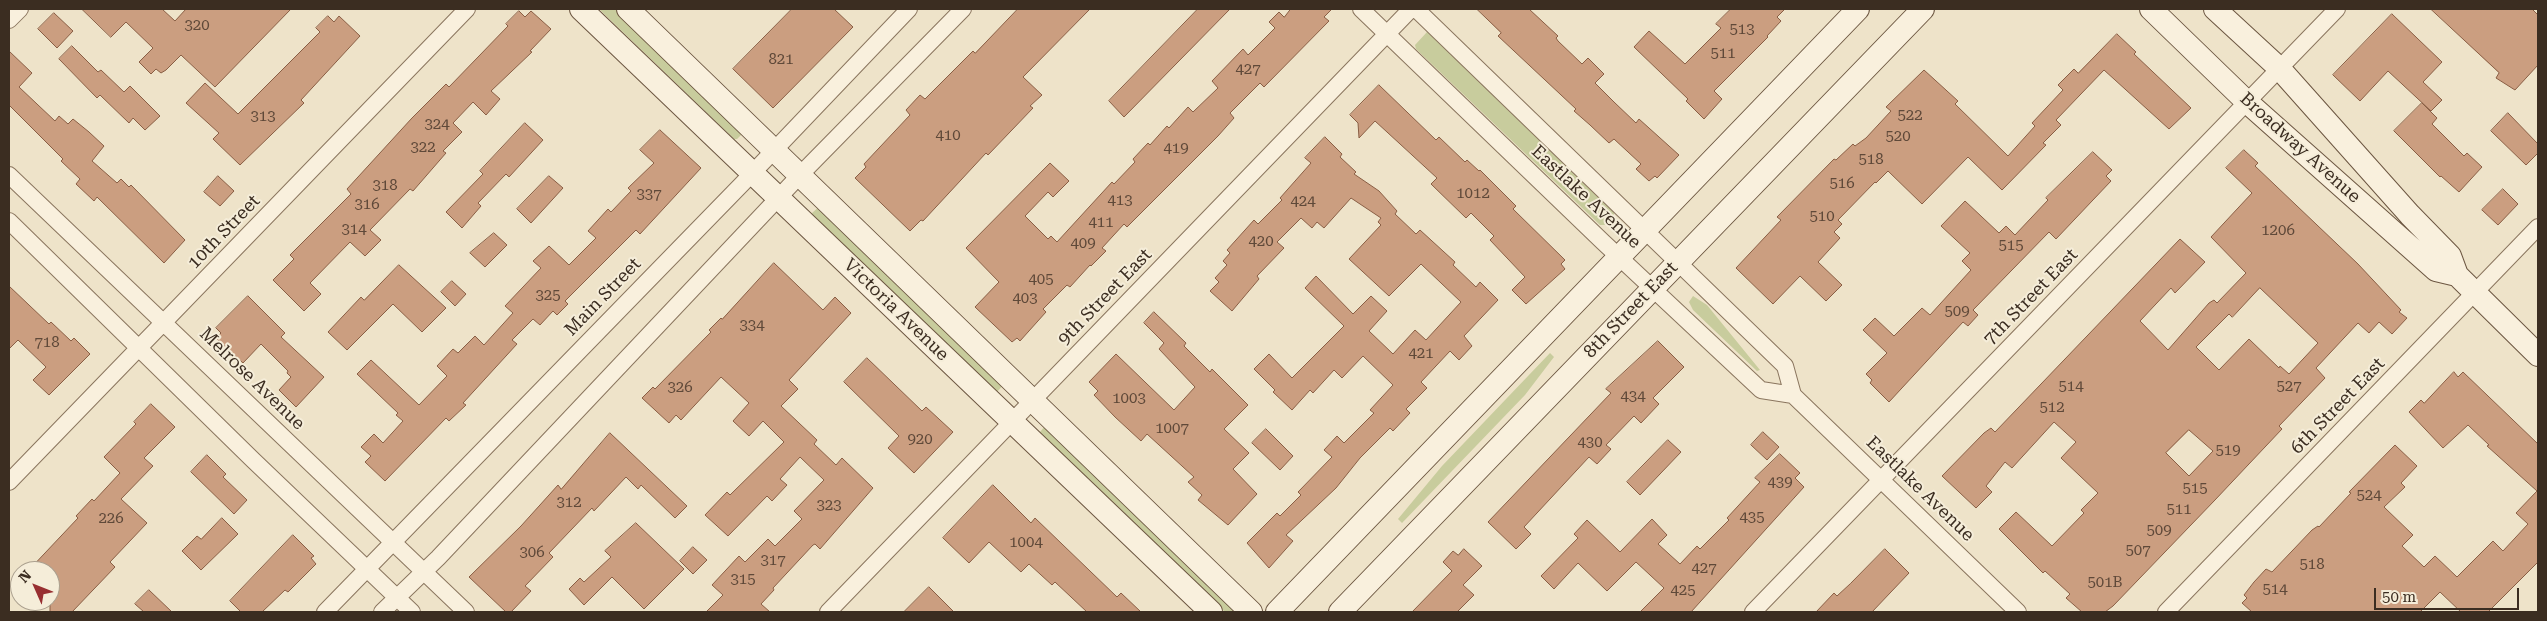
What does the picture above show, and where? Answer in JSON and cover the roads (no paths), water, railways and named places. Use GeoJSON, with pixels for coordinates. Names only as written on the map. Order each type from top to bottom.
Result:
{"type":"FeatureCollection","features":[{"type":"Feature","properties":{"kind":"main road","name":"Victoria Avenue"},"geometry":{"type":"LineString","coordinates":[[581,9],[1210,612]]}},
{"type":"Feature","properties":{"kind":"main road","name":"Victoria Avenue"},"geometry":{"type":"LineString","coordinates":[[628,9],[1251,612]]}},
{"type":"Feature","properties":{"kind":"main road"},"geometry":{"type":"LineString","coordinates":[[1277,612],[1858,9]]}},
{"type":"Feature","properties":{"kind":"main road","name":"8th Street East"},"geometry":{"type":"LineString","coordinates":[[1340,612],[1923,9]]}},
{"type":"Feature","properties":{"kind":"main road","name":"Broadway Avenue"},"geometry":{"type":"LineString","coordinates":[[2151,9],[2247,102],[2436,270],[2457,275]]}},
{"type":"Feature","properties":{"kind":"main road","name":"Broadway Avenue"},"geometry":{"type":"LineString","coordinates":[[2216,9],[2279,68],[2404,208],[2450,256],[2457,275],[2538,355]]}},
{"type":"Feature","properties":{"kind":"street"},"geometry":{"type":"LineString","coordinates":[[9,20],[20,9]]}},
{"type":"Feature","properties":{"kind":"street","name":"10th Street"},"geometry":{"type":"LineString","coordinates":[[9,482],[467,9]]}},
{"type":"Feature","properties":{"kind":"street","name":"Main Street"},"geometry":{"type":"LineString","coordinates":[[325,612],[909,9]]}},
{"type":"Feature","properties":{"kind":"street"},"geometry":{"type":"LineString","coordinates":[[382,612],[438,558],[799,176],[963,9]]}},
{"type":"Feature","properties":{"kind":"street","name":"Eastlake Avenue"},"geometry":{"type":"LineString","coordinates":[[1361,9],[1761,390],[1793,395]]}},
{"type":"Feature","properties":{"kind":"street","name":"9th Street East"},"geometry":{"type":"LineString","coordinates":[[828,612],[1411,9]]}},
{"type":"Feature","properties":{"kind":"street","name":"Eastlake Avenue"},"geometry":{"type":"LineString","coordinates":[[1416,9],[1785,366],[1793,395],[2018,612]]}},
{"type":"Feature","properties":{"kind":"street","name":"7th Street East"},"geometry":{"type":"LineString","coordinates":[[1753,612],[2337,9]]}},
{"type":"Feature","properties":{"kind":"street","name":"Melrose Avenue"},"geometry":{"type":"LineString","coordinates":[[9,175],[466,612]]}},
{"type":"Feature","properties":{"kind":"street"},"geometry":{"type":"LineString","coordinates":[[9,221],[412,612]]}},
{"type":"Feature","properties":{"kind":"street","name":"6th Street East"},"geometry":{"type":"LineString","coordinates":[[2166,612],[2538,227]]}}]}
